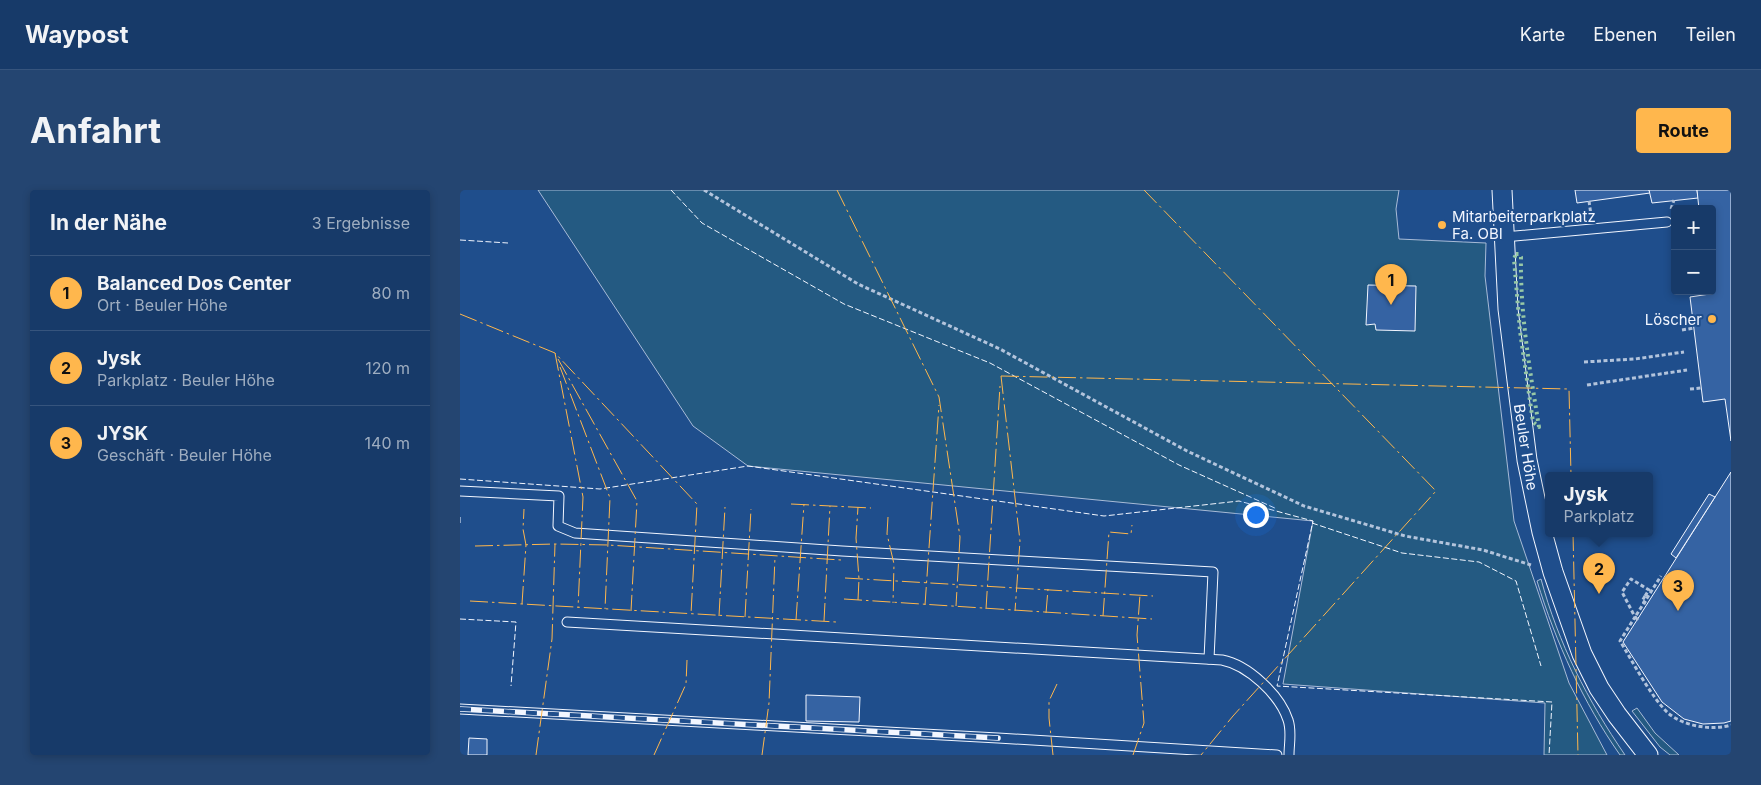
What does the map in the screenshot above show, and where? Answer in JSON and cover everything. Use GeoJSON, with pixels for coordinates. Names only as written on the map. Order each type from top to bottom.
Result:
{"type":"FeatureCollection","features":[{"type":"Feature","properties":{"kind":"street","name":"Beuler Höhe"},"geometry":{"type":"LineString","coordinates":[[1502,190],[1508,309],[1526,451],[1533,495],[1553,572],[1582,654],[1599,688],[1643,748],[1654,755]]}},
{"type":"Feature","properties":{"kind":"lane"},"geometry":{"type":"LineString","coordinates":[[1503,237],[1667,222]]}},
{"type":"Feature","properties":{"kind":"lane"},"geometry":{"type":"LineString","coordinates":[[460,491],[559,496],[558,526],[575,533],[842,551],[1213,572],[1209,659]]}},
{"type":"Feature","properties":{"kind":"lane"},"geometry":{"type":"LineString","coordinates":[[567,622],[1209,659],[1233,662],[1261,682],[1276,698],[1289,721],[1288,755]]}},
{"type":"Feature","properties":{"kind":"lane"},"geometry":{"type":"LineString","coordinates":[[460,708],[1277,755]]}},
{"type":"Feature","properties":{"kind":"path"},"geometry":{"type":"LineString","coordinates":[[704,190],[858,284],[1000,348],[1187,451],[1304,506],[1405,536],[1483,550],[1553,572]]}},
{"type":"Feature","properties":{"kind":"path"},"geometry":{"type":"LineString","coordinates":[[1682,330],[1694,328]]}},
{"type":"Feature","properties":{"kind":"path"},"geometry":{"type":"LineString","coordinates":[[1584,362],[1635,359],[1684,352]]}},
{"type":"Feature","properties":{"kind":"path"},"geometry":{"type":"LineString","coordinates":[[1587,385],[1687,370]]}},
{"type":"Feature","properties":{"kind":"path"},"geometry":{"type":"LineString","coordinates":[[1690,389],[1701,388]]}},
{"type":"Feature","properties":{"kind":"path"},"geometry":{"type":"LineString","coordinates":[[1661,576],[1620,641],[1650,690],[1668,714],[1684,722],[1706,727],[1731,725]]}},
{"type":"Feature","properties":{"kind":"path"},"geometry":{"type":"LineString","coordinates":[[1636,618],[1622,592],[1631,578],[1649,590],[1642,601],[1648,604]]}},
{"type":"Feature","properties":{"kind":"shaded area"},"geometry":{"type":"Polygon","coordinates":[[[538,190],[1399,190],[1396,209],[1399,239],[1486,243],[1485,276],[1514,521],[1569,683],[1607,755],[1544,755],[1545,703],[1283,684],[1313,521],[748,466],[693,426],[538,190]]]}},
{"type":"Feature","properties":{"kind":"shaded area"},"geometry":{"type":"Polygon","coordinates":[[[1541,579],[1565,649],[1599,714],[1625,755],[1620,755],[1582,693],[1553,627],[1537,581],[1541,579]]]}},
{"type":"Feature","properties":{"kind":"shaded area"},"geometry":{"type":"Polygon","coordinates":[[[1637,708],[1655,733],[1679,755],[1670,755],[1660,747],[1632,711],[1637,708]]]}},
{"type":"Feature","properties":{"kind":"building"},"geometry":{"type":"Polygon","coordinates":[[[1575,190],[1649,190],[1650,193],[1577,203],[1575,190]]]}},
{"type":"Feature","properties":{"kind":"building"},"geometry":{"type":"Polygon","coordinates":[[[1649,190],[1697,190],[1698,198],[1652,203],[1649,190]]]}},
{"type":"Feature","properties":{"kind":"building"},"geometry":{"type":"Polygon","coordinates":[[[1697,190],[1731,190],[1731,441],[1725,399],[1703,402],[1690,297],[1716,295],[1716,205],[1699,205],[1697,190]]]}},
{"type":"Feature","properties":{"kind":"building"},"geometry":{"type":"Polygon","coordinates":[[[1368,285],[1416,286],[1415,331],[1376,330],[1375,324],[1366,325],[1368,285]]]}},
{"type":"Feature","properties":{"kind":"building"},"geometry":{"type":"Polygon","coordinates":[[[1731,472],[1731,721],[1703,724],[1684,719],[1662,702],[1623,642],[1731,472]]]}},
{"type":"Feature","properties":{"kind":"building"},"geometry":{"type":"Polygon","coordinates":[[[1709,494],[1715,497],[1676,558],[1671,554],[1709,494]]]}},
{"type":"Feature","properties":{"kind":"building"},"geometry":{"type":"Polygon","coordinates":[[[806,695],[860,697],[859,722],[806,721],[806,695]]]}},
{"type":"Feature","properties":{"kind":"building"},"geometry":{"type":"Polygon","coordinates":[[[469,738],[487,739],[487,755],[468,755],[469,738]]]}},
{"type":"Feature","properties":{"kind":"railway"},"geometry":{"type":"LineString","coordinates":[[460,709],[998,738]]}},
{"type":"Feature","properties":{"kind":"hedge"},"geometry":{"type":"LineString","coordinates":[[1516,254],[1519,254],[1521,257],[1524,321],[1539,427],[1533,422],[1520,331],[1514,259],[1516,254]]}},
{"type":"Feature","properties":{"kind":"fence"},"geometry":{"type":"LineString","coordinates":[[671,190],[702,223],[844,304],[990,363],[1179,465],[1277,509]]}},
{"type":"Feature","properties":{"kind":"fence"},"geometry":{"type":"LineString","coordinates":[[460,240],[508,243]]}},
{"type":"Feature","properties":{"kind":"fence"},"geometry":{"type":"LineString","coordinates":[[460,479],[600,489],[748,466],[1104,516],[1239,501],[1313,521],[1277,686],[1552,702],[1549,755]]}},
{"type":"Feature","properties":{"kind":"fence"},"geometry":{"type":"LineString","coordinates":[[460,515],[460,523]]}},
{"type":"Feature","properties":{"kind":"fence"},"geometry":{"type":"LineString","coordinates":[[1312,523],[1402,553],[1479,562],[1516,581],[1541,666]]}},
{"type":"Feature","properties":{"kind":"fence"},"geometry":{"type":"LineString","coordinates":[[460,619],[516,622],[511,686]]}},
{"type":"Feature","properties":{"kind":"power"},"geometry":{"type":"LineString","coordinates":[[837,190],[939,397],[960,537],[956,606]]}},
{"type":"Feature","properties":{"kind":"power"},"geometry":{"type":"LineString","coordinates":[[1144,190],[1436,491],[1233,716],[1201,755]]}},
{"type":"Feature","properties":{"kind":"power"},"geometry":{"type":"LineString","coordinates":[[460,314],[555,353],[697,504],[691,614]]}},
{"type":"Feature","properties":{"kind":"power"},"geometry":{"type":"LineString","coordinates":[[555,353],[583,497],[578,608]]}},
{"type":"Feature","properties":{"kind":"power"},"geometry":{"type":"LineString","coordinates":[[558,359],[637,501],[631,611]]}},
{"type":"Feature","properties":{"kind":"power"},"geometry":{"type":"LineString","coordinates":[[560,367],[610,498],[605,609]]}},
{"type":"Feature","properties":{"kind":"power"},"geometry":{"type":"LineString","coordinates":[[1001,376],[1569,389],[1571,472]]}},
{"type":"Feature","properties":{"kind":"power"},"geometry":{"type":"LineString","coordinates":[[1001,376],[1020,541],[1015,611]]}},
{"type":"Feature","properties":{"kind":"power"},"geometry":{"type":"LineString","coordinates":[[986,609],[1000,386]]}},
{"type":"Feature","properties":{"kind":"power"},"geometry":{"type":"LineString","coordinates":[[925,605],[939,405]]}},
{"type":"Feature","properties":{"kind":"power"},"geometry":{"type":"LineString","coordinates":[[791,504],[871,508]]}},
{"type":"Feature","properties":{"kind":"power"},"geometry":{"type":"LineString","coordinates":[[796,620],[804,504]]}},
{"type":"Feature","properties":{"kind":"power"},"geometry":{"type":"LineString","coordinates":[[824,621],[830,506]]}},
{"type":"Feature","properties":{"kind":"power"},"geometry":{"type":"LineString","coordinates":[[719,616],[725,507]]}},
{"type":"Feature","properties":{"kind":"power"},"geometry":{"type":"LineString","coordinates":[[858,507],[856,538],[859,579],[858,600]]}},
{"type":"Feature","properties":{"kind":"power"},"geometry":{"type":"LineString","coordinates":[[522,604],[526,545],[523,529],[524,509]]}},
{"type":"Feature","properties":{"kind":"power"},"geometry":{"type":"LineString","coordinates":[[745,617],[751,509]]}},
{"type":"Feature","properties":{"kind":"power"},"geometry":{"type":"LineString","coordinates":[[888,517],[887,534],[894,564],[893,603]]}},
{"type":"Feature","properties":{"kind":"power"},"geometry":{"type":"LineString","coordinates":[[1103,616],[1109,532],[1131,534],[1132,525]]}},
{"type":"Feature","properties":{"kind":"power"},"geometry":{"type":"LineString","coordinates":[[1573,537],[1578,755]]}},
{"type":"Feature","properties":{"kind":"power"},"geometry":{"type":"LineString","coordinates":[[536,755],[552,639],[555,544]]}},
{"type":"Feature","properties":{"kind":"power"},"geometry":{"type":"LineString","coordinates":[[475,546],[608,545],[841,560]]}},
{"type":"Feature","properties":{"kind":"power"},"geometry":{"type":"LineString","coordinates":[[762,755],[769,703],[775,557]]}},
{"type":"Feature","properties":{"kind":"power"},"geometry":{"type":"LineString","coordinates":[[845,578],[1153,596]]}},
{"type":"Feature","properties":{"kind":"power"},"geometry":{"type":"LineString","coordinates":[[1046,613],[1048,589]]}},
{"type":"Feature","properties":{"kind":"power"},"geometry":{"type":"LineString","coordinates":[[1133,755],[1144,723],[1137,635],[1140,595]]}},
{"type":"Feature","properties":{"kind":"power"},"geometry":{"type":"LineString","coordinates":[[844,599],[1152,619]]}},
{"type":"Feature","properties":{"kind":"power"},"geometry":{"type":"LineString","coordinates":[[470,601],[836,622]]}},
{"type":"Feature","properties":{"kind":"power"},"geometry":{"type":"LineString","coordinates":[[654,755],[686,684],[687,660]]}},
{"type":"Feature","properties":{"kind":"power"},"geometry":{"type":"LineString","coordinates":[[1053,755],[1049,701],[1057,684]]}},
{"type":"Feature","properties":{"kind":"place","name":"Mitarbeiterparkplatz Fa. OBI"},"geometry":{"type":"Point","coordinates":[1442,225]}},
{"type":"Feature","properties":{"kind":"place","name":"Balanced Dos Center"},"geometry":{"type":"Point","coordinates":[1391,305]}},
{"type":"Feature","properties":{"kind":"place","name":"Löscher"},"geometry":{"type":"Point","coordinates":[1712,319]}},
{"type":"Feature","properties":{"kind":"place","name":"Jysk"},"geometry":{"type":"Point","coordinates":[1599,594]}},
{"type":"Feature","properties":{"kind":"place","name":"JYSK"},"geometry":{"type":"Point","coordinates":[1678,611]}}]}
